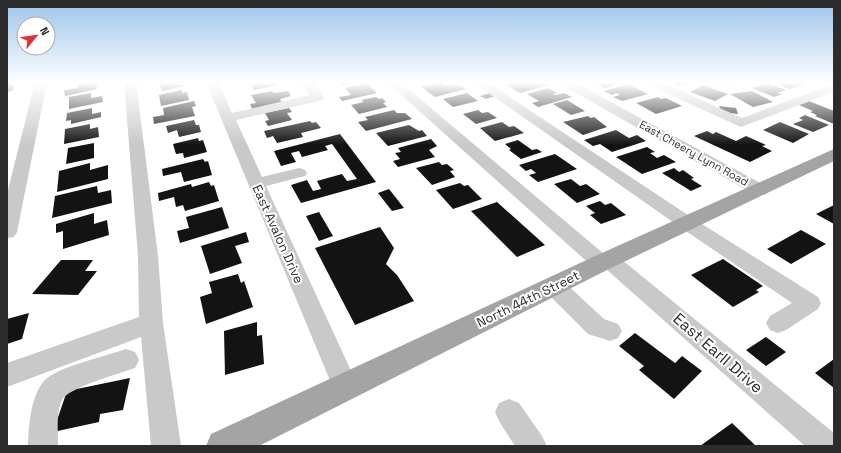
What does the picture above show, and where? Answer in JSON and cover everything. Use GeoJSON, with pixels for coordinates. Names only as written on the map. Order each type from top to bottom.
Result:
{"type":"FeatureCollection","features":[{"type":"Feature","properties":{"kind":"main road","name":"North 44th Street"},"geometry":{"type":"LineString","coordinates":[[223,446],[554,286],[834,154]]}},
{"type":"Feature","properties":{"kind":"street"},"geometry":{"type":"LineString","coordinates":[[7,232],[36,103]]}},
{"type":"Feature","properties":{"kind":"street"},"geometry":{"type":"LineString","coordinates":[[132,103],[148,256],[151,323],[166,446]]}},
{"type":"Feature","properties":{"kind":"street","name":"East Avalon Drive"},"geometry":{"type":"LineString","coordinates":[[221,103],[345,386]]}},
{"type":"Feature","properties":{"kind":"street"},"geometry":{"type":"LineString","coordinates":[[227,118],[291,103]]}},
{"type":"Feature","properties":{"kind":"street","name":"East Earll Drive"},"geometry":{"type":"LineString","coordinates":[[418,103],[605,262],[827,446]]}},
{"type":"Feature","properties":{"kind":"street"},"geometry":{"type":"LineString","coordinates":[[510,103],[687,223],[810,303],[778,323]]}},
{"type":"Feature","properties":{"kind":"street","name":"East Cheery Lynn Road"},"geometry":{"type":"LineString","coordinates":[[604,103],[760,190]]}},
{"type":"Feature","properties":{"kind":"street"},"geometry":{"type":"LineString","coordinates":[[698,103],[741,123],[794,103]]}},
{"type":"Feature","properties":{"kind":"street"},"geometry":{"type":"LineString","coordinates":[[256,184],[299,173]]}},
{"type":"Feature","properties":{"kind":"street"},"geometry":{"type":"LineString","coordinates":[[554,286],[596,327],[610,331]]}},
{"type":"Feature","properties":{"kind":"street"},"geometry":{"type":"LineString","coordinates":[[7,375],[151,323]]}},
{"type":"Feature","properties":{"kind":"street"},"geometry":{"type":"LineString","coordinates":[[43,446],[43,435],[49,397],[54,388],[69,380],[126,360]]}},
{"type":"Feature","properties":{"kind":"street"},"geometry":{"type":"LineString","coordinates":[[509,412],[532,446]]}},
{"type":"Feature","properties":{"kind":"building"},"geometry":{"type":"Polygon","coordinates":[[[69,103],[97,103],[69,109],[69,103]]]}},
{"type":"Feature","properties":{"kind":"building"},"geometry":{"type":"Polygon","coordinates":[[[160,103],[174,103],[161,106],[160,103]]]}},
{"type":"Feature","properties":{"kind":"building"},"geometry":{"type":"Polygon","coordinates":[[[185,103],[195,103],[196,106],[192,107],[195,116],[154,124],[153,117],[164,115],[163,108],[185,103]]]}},
{"type":"Feature","properties":{"kind":"building"},"geometry":{"type":"Polygon","coordinates":[[[255,103],[281,103],[252,109],[250,104],[255,103]]]}},
{"type":"Feature","properties":{"kind":"building"},"geometry":{"type":"Polygon","coordinates":[[[359,103],[383,103],[387,107],[359,114],[351,105],[359,103]]]}},
{"type":"Feature","properties":{"kind":"building"},"geometry":{"type":"Polygon","coordinates":[[[448,103],[469,103],[453,107],[448,103]]]}},
{"type":"Feature","properties":{"kind":"building"},"geometry":{"type":"Polygon","coordinates":[[[532,103],[551,103],[538,107],[532,103]]]}},
{"type":"Feature","properties":{"kind":"building"},"geometry":{"type":"Polygon","coordinates":[[[572,103],[585,111],[571,115],[553,104],[572,103]]]}},
{"type":"Feature","properties":{"kind":"building"},"geometry":{"type":"Polygon","coordinates":[[[636,103],[676,103],[682,106],[656,114],[636,103]]]}},
{"type":"Feature","properties":{"kind":"building"},"geometry":{"type":"Polygon","coordinates":[[[746,103],[768,103],[753,107],[746,103]]]}},
{"type":"Feature","properties":{"kind":"building"},"geometry":{"type":"Polygon","coordinates":[[[804,103],[814,103],[834,111],[834,124],[815,116],[817,115],[810,112],[813,111],[799,105],[804,103]]]}},
{"type":"Feature","properties":{"kind":"building"},"geometry":{"type":"Polygon","coordinates":[[[719,106],[736,108],[738,114],[722,112],[719,106]]]}},
{"type":"Feature","properties":{"kind":"building"},"geometry":{"type":"Polygon","coordinates":[[[92,108],[92,114],[101,112],[101,117],[71,124],[71,120],[66,121],[67,113],[92,108]]]}},
{"type":"Feature","properties":{"kind":"building"},"geometry":{"type":"Polygon","coordinates":[[[289,108],[292,112],[287,113],[292,120],[268,126],[265,121],[269,120],[265,113],[289,108]]]}},
{"type":"Feature","properties":{"kind":"building"},"geometry":{"type":"Polygon","coordinates":[[[394,110],[397,113],[405,113],[412,119],[366,131],[358,122],[368,120],[365,117],[394,110]]]}},
{"type":"Feature","properties":{"kind":"building"},"geometry":{"type":"Polygon","coordinates":[[[478,110],[482,113],[488,112],[497,118],[476,124],[463,114],[478,110]]]}},
{"type":"Feature","properties":{"kind":"building"},"geometry":{"type":"Polygon","coordinates":[[[805,115],[829,125],[813,132],[793,124],[803,120],[799,118],[805,115]]]}},
{"type":"Feature","properties":{"kind":"building"},"geometry":{"type":"Polygon","coordinates":[[[588,116],[591,118],[594,117],[607,127],[583,135],[563,122],[588,116]]]}},
{"type":"Feature","properties":{"kind":"building"},"geometry":{"type":"Polygon","coordinates":[[[194,120],[196,125],[199,125],[201,132],[179,137],[177,130],[168,133],[166,126],[194,120]]]}},
{"type":"Feature","properties":{"kind":"building"},"geometry":{"type":"Polygon","coordinates":[[[310,121],[312,123],[316,122],[321,128],[301,133],[303,137],[277,143],[273,136],[267,138],[264,131],[310,121]]]}},
{"type":"Feature","properties":{"kind":"building"},"geometry":{"type":"Polygon","coordinates":[[[502,122],[509,127],[514,126],[524,133],[495,141],[480,128],[502,122]]]}},
{"type":"Feature","properties":{"kind":"building"},"geometry":{"type":"Polygon","coordinates":[[[780,122],[809,134],[793,143],[763,130],[780,122]]]}},
{"type":"Feature","properties":{"kind":"building"},"geometry":{"type":"Polygon","coordinates":[[[90,124],[90,129],[98,127],[99,137],[64,144],[65,129],[90,124]]]}},
{"type":"Feature","properties":{"kind":"building"},"geometry":{"type":"Polygon","coordinates":[[[409,125],[419,131],[422,130],[427,136],[388,146],[376,133],[409,125]]]}},
{"type":"Feature","properties":{"kind":"building"},"geometry":{"type":"Polygon","coordinates":[[[616,130],[629,138],[637,135],[646,141],[612,152],[600,144],[593,146],[584,140],[616,130]]]}},
{"type":"Feature","properties":{"kind":"building"},"geometry":{"type":"Polygon","coordinates":[[[707,131],[713,134],[716,132],[736,141],[746,136],[766,145],[762,146],[772,151],[750,162],[694,136],[707,131]]]}},
{"type":"Feature","properties":{"kind":"building"},"geometry":{"type":"Polygon","coordinates":[[[340,134],[376,182],[301,203],[291,185],[307,180],[313,191],[321,189],[317,181],[342,174],[347,181],[357,179],[332,144],[325,146],[328,150],[302,157],[299,151],[291,153],[296,162],[281,166],[274,151],[340,134]]]}},
{"type":"Feature","properties":{"kind":"building"},"geometry":{"type":"Polygon","coordinates":[[[198,138],[199,141],[203,140],[207,152],[184,158],[183,153],[176,154],[173,144],[198,138]]]}},
{"type":"Feature","properties":{"kind":"building"},"geometry":{"type":"Polygon","coordinates":[[[431,139],[437,146],[429,150],[435,157],[398,167],[393,161],[400,159],[395,153],[401,152],[398,148],[431,139]]]}},
{"type":"Feature","properties":{"kind":"building"},"geometry":{"type":"Polygon","coordinates":[[[518,140],[532,150],[537,149],[542,152],[521,159],[509,150],[511,149],[505,144],[518,140]]]}},
{"type":"Feature","properties":{"kind":"building"},"geometry":{"type":"Polygon","coordinates":[[[94,143],[94,158],[66,164],[68,148],[94,143]]]}},
{"type":"Feature","properties":{"kind":"building"},"geometry":{"type":"Polygon","coordinates":[[[647,147],[655,152],[650,153],[657,158],[664,155],[676,162],[642,174],[616,157],[647,147]]]}},
{"type":"Feature","properties":{"kind":"building"},"geometry":{"type":"Polygon","coordinates":[[[555,154],[577,169],[538,182],[529,175],[536,173],[531,169],[526,171],[519,165],[555,154]]]}},
{"type":"Feature","properties":{"kind":"building"},"geometry":{"type":"Polygon","coordinates":[[[203,159],[205,162],[208,161],[212,175],[184,182],[181,172],[163,176],[162,169],[203,159]]]}},
{"type":"Feature","properties":{"kind":"building"},"geometry":{"type":"Polygon","coordinates":[[[439,162],[442,165],[447,164],[454,170],[450,171],[455,177],[432,185],[416,168],[439,162]]]}},
{"type":"Feature","properties":{"kind":"building"},"geometry":{"type":"Polygon","coordinates":[[[90,163],[90,170],[108,165],[108,179],[57,192],[59,171],[90,163]]]}},
{"type":"Feature","properties":{"kind":"building"},"geometry":{"type":"Polygon","coordinates":[[[674,168],[679,172],[683,170],[694,178],[691,179],[702,186],[691,191],[662,173],[674,168]]]}},
{"type":"Feature","properties":{"kind":"building"},"geometry":{"type":"Polygon","coordinates":[[[571,179],[580,186],[586,184],[600,194],[577,203],[554,184],[571,179]]]}},
{"type":"Feature","properties":{"kind":"building"},"geometry":{"type":"Polygon","coordinates":[[[209,182],[211,186],[214,185],[219,201],[185,211],[183,205],[176,207],[174,197],[159,201],[158,193],[191,184],[192,187],[209,182]]]}},
{"type":"Feature","properties":{"kind":"building"},"geometry":{"type":"Polygon","coordinates":[[[460,183],[464,186],[468,185],[482,199],[453,209],[436,190],[460,183]]]}},
{"type":"Feature","properties":{"kind":"building"},"geometry":{"type":"Polygon","coordinates":[[[97,186],[98,193],[111,190],[112,203],[52,218],[55,196],[97,186]]]}},
{"type":"Feature","properties":{"kind":"building"},"geometry":{"type":"Polygon","coordinates":[[[389,189],[404,208],[392,211],[378,193],[389,189]]]}},
{"type":"Feature","properties":{"kind":"building"},"geometry":{"type":"Polygon","coordinates":[[[600,201],[605,205],[611,203],[626,215],[601,224],[590,215],[595,213],[586,206],[600,201]]]}},
{"type":"Feature","properties":{"kind":"building"},"geometry":{"type":"Polygon","coordinates":[[[497,202],[545,245],[517,257],[471,211],[497,202]]]}},
{"type":"Feature","properties":{"kind":"building"},"geometry":{"type":"Polygon","coordinates":[[[834,205],[834,224],[816,214],[834,205]]]}},
{"type":"Feature","properties":{"kind":"building"},"geometry":{"type":"Polygon","coordinates":[[[222,207],[229,228],[180,243],[177,231],[189,228],[186,217],[222,207]]]}},
{"type":"Feature","properties":{"kind":"building"},"geometry":{"type":"Polygon","coordinates":[[[319,212],[333,236],[319,241],[306,216],[319,212]]]}},
{"type":"Feature","properties":{"kind":"building"},"geometry":{"type":"Polygon","coordinates":[[[94,213],[94,224],[107,220],[109,235],[63,249],[63,231],[56,233],[56,224],[94,213]]]}},
{"type":"Feature","properties":{"kind":"building"},"geometry":{"type":"Polygon","coordinates":[[[380,227],[394,248],[386,264],[397,275],[414,301],[355,325],[315,248],[380,227]]]}},
{"type":"Feature","properties":{"kind":"building"},"geometry":{"type":"Polygon","coordinates":[[[801,230],[826,244],[791,264],[767,249],[801,230]]]}},
{"type":"Feature","properties":{"kind":"building"},"geometry":{"type":"Polygon","coordinates":[[[246,232],[249,242],[235,246],[242,263],[210,274],[201,246],[246,232]]]}},
{"type":"Feature","properties":{"kind":"building"},"geometry":{"type":"Polygon","coordinates":[[[723,259],[763,286],[756,290],[759,292],[733,307],[691,275],[723,259]]]}},
{"type":"Feature","properties":{"kind":"building"},"geometry":{"type":"Polygon","coordinates":[[[61,260],[93,260],[85,271],[97,271],[78,295],[32,294],[61,260]]]}},
{"type":"Feature","properties":{"kind":"building"},"geometry":{"type":"Polygon","coordinates":[[[238,274],[241,283],[244,281],[253,307],[206,324],[200,297],[212,293],[209,282],[238,274]]]}},
{"type":"Feature","properties":{"kind":"building"},"geometry":{"type":"Polygon","coordinates":[[[29,313],[22,339],[7,344],[7,319],[29,313]]]}},
{"type":"Feature","properties":{"kind":"building"},"geometry":{"type":"Polygon","coordinates":[[[257,322],[257,336],[262,335],[264,364],[225,375],[224,331],[257,322]]]}},
{"type":"Feature","properties":{"kind":"building"},"geometry":{"type":"Polygon","coordinates":[[[635,333],[675,363],[682,356],[702,371],[674,399],[639,370],[644,366],[619,346],[635,333]]]}},
{"type":"Feature","properties":{"kind":"building"},"geometry":{"type":"Polygon","coordinates":[[[766,337],[786,352],[766,366],[746,350],[766,337]]]}},
{"type":"Feature","properties":{"kind":"building"},"geometry":{"type":"Polygon","coordinates":[[[834,359],[834,388],[815,373],[834,359]]]}},
{"type":"Feature","properties":{"kind":"building"},"geometry":{"type":"Polygon","coordinates":[[[130,378],[123,410],[100,414],[99,422],[53,432],[67,391],[130,378]]]}},
{"type":"Feature","properties":{"kind":"building"},"geometry":{"type":"Polygon","coordinates":[[[732,423],[756,446],[700,446],[732,423]]]}}]}
